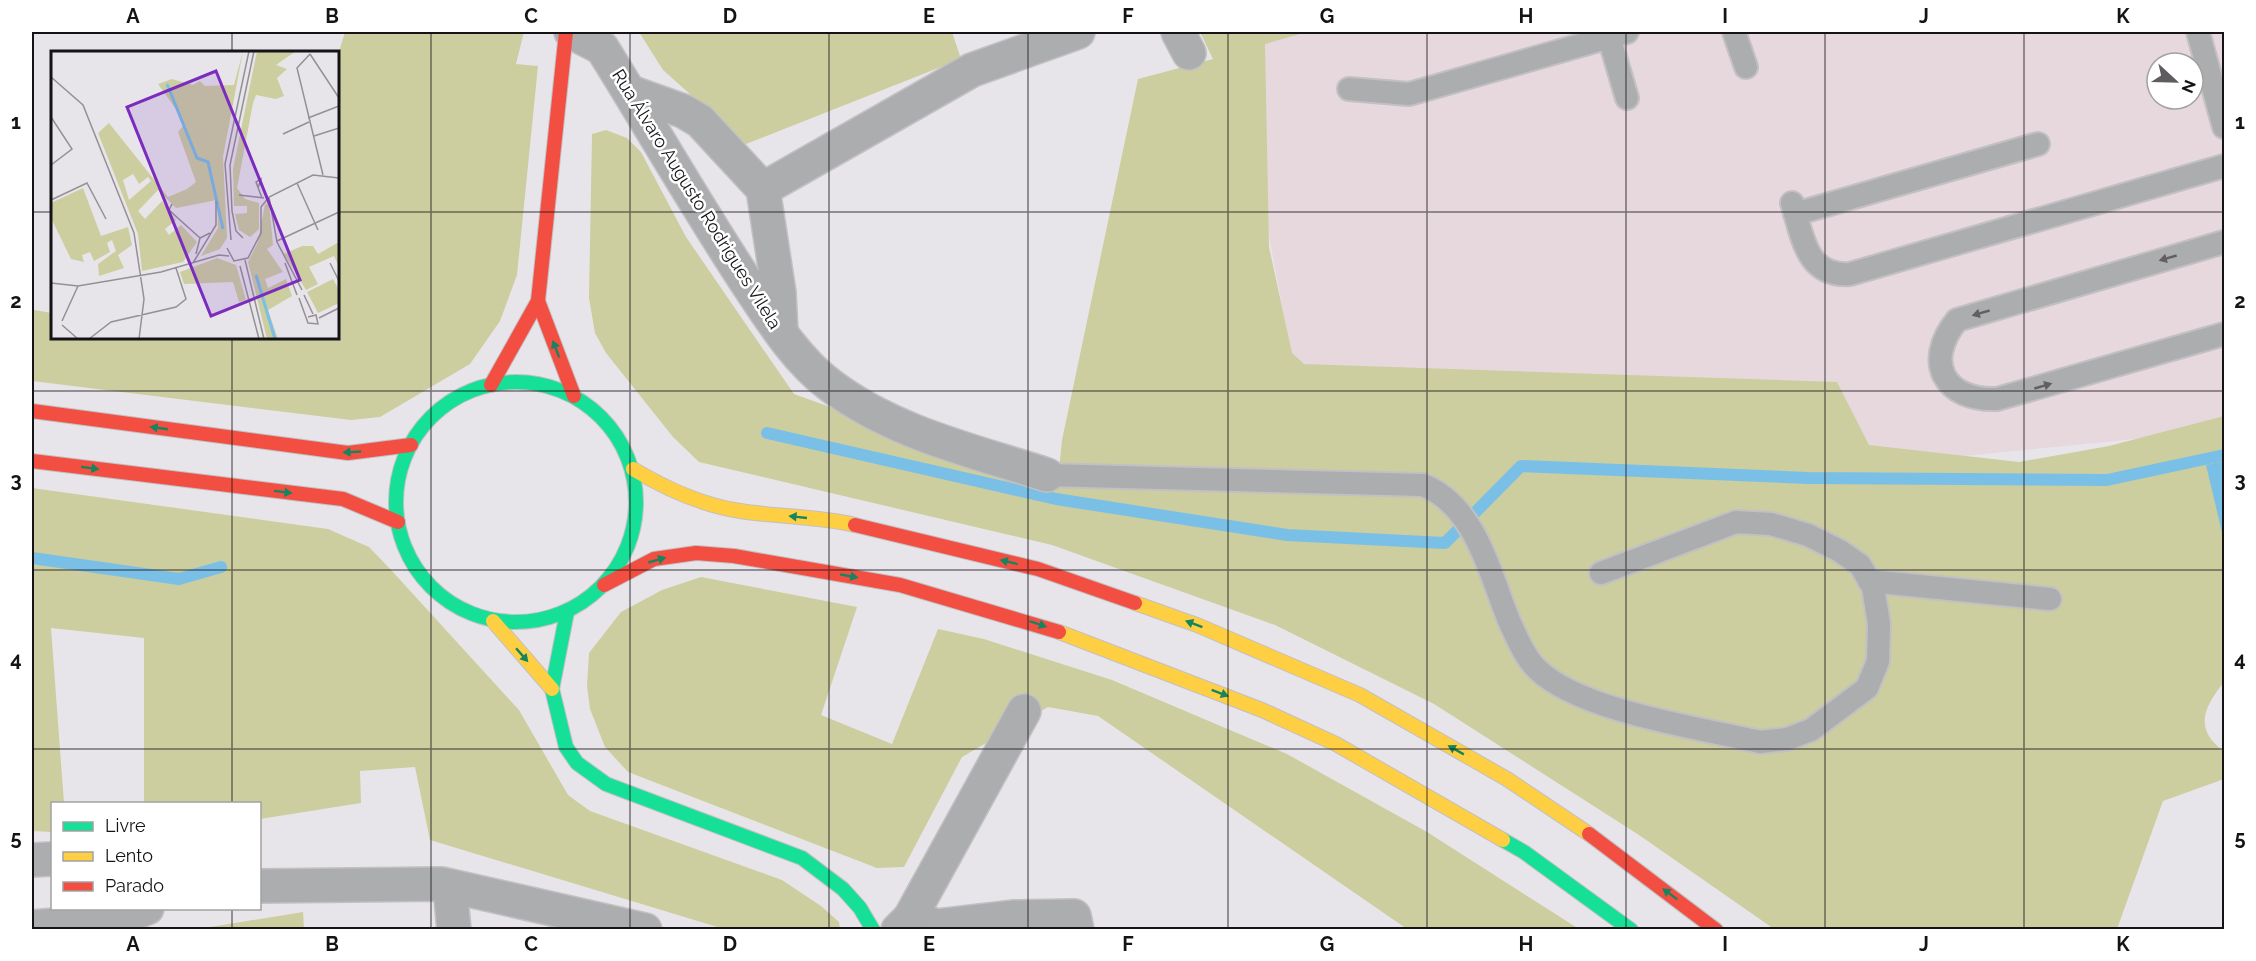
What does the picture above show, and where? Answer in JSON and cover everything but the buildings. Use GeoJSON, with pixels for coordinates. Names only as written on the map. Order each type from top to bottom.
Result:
{"type":"FeatureCollection","features":[{"type":"Feature","properties":{"kind":"main road"},"geometry":{"type":"LineString","coordinates":[[491,385],[538,301],[566,32]]}},
{"type":"Feature","properties":{"kind":"main road"},"geometry":{"type":"LineString","coordinates":[[538,301],[574,396]]}},
{"type":"Feature","properties":{"kind":"main road"},"geometry":{"type":"LineString","coordinates":[[604,585],[625,553],[636,515],[633,469],[622,444],[601,416],[574,396],[547,386],[519,382],[491,385],[459,397],[431,418],[411,445],[398,482],[398,522],[408,556],[429,586],[459,608],[493,621],[530,622],[567,612],[587,600],[604,585],[654,559],[696,553],[734,556],[900,585],[1039,624],[1262,710],[1336,744],[1524,852],[1631,930]]}},
{"type":"Feature","properties":{"kind":"main road"},"geometry":{"type":"LineString","coordinates":[[32,411],[348,453],[411,445]]}},
{"type":"Feature","properties":{"kind":"main road"},"geometry":{"type":"LineString","coordinates":[[32,461],[343,499],[398,522]]}},
{"type":"Feature","properties":{"kind":"main road"},"geometry":{"type":"LineString","coordinates":[[633,469],[661,486],[697,500],[739,511],[841,522],[1038,569],[1197,625],[1306,670],[1360,695],[1507,779],[1582,828],[1716,930]]}},
{"type":"Feature","properties":{"kind":"main road"},"geometry":{"type":"LineString","coordinates":[[567,612],[552,689],[566,747],[577,763],[589,774],[606,784],[802,858],[828,875],[845,890],[873,930]]}},
{"type":"Feature","properties":{"kind":"main road"},"geometry":{"type":"LineString","coordinates":[[493,621],[552,689]]}},
{"type":"Feature","properties":{"kind":"street","name":"Rua Álvaro Augusto Rodrigues Vilela"},"geometry":{"type":"LineString","coordinates":[[571,32],[602,48],[781,334],[829,385],[875,414],[924,436],[1047,475]]}},
{"type":"Feature","properties":{"kind":"street"},"geometry":{"type":"LineString","coordinates":[[763,189],[972,70],[1078,32]]}},
{"type":"Feature","properties":{"kind":"street"},"geometry":{"type":"LineString","coordinates":[[630,92],[683,111],[700,121],[763,189],[779,293],[781,334]]}},
{"type":"Feature","properties":{"kind":"street"},"geometry":{"type":"LineString","coordinates":[[1024,711],[904,924],[938,926],[1019,923],[1074,916],[1077,930]]}},
{"type":"Feature","properties":{"kind":"street"},"geometry":{"type":"LineString","coordinates":[[32,860],[51,859]]}},
{"type":"Feature","properties":{"kind":"street"},"geometry":{"type":"LineString","coordinates":[[261,886],[442,884],[645,930]]}},
{"type":"Feature","properties":{"kind":"street"},"geometry":{"type":"LineString","coordinates":[[450,887],[454,930]]}},
{"type":"Feature","properties":{"kind":"street"},"geometry":{"type":"LineString","coordinates":[[32,927],[115,920],[136,910]]}},
{"type":"Feature","properties":{"kind":"lane"},"geometry":{"type":"LineString","coordinates":[[1734,32],[1746,67]]}},
{"type":"Feature","properties":{"kind":"lane"},"geometry":{"type":"LineString","coordinates":[[2198,32],[2224,127]]}},
{"type":"Feature","properties":{"kind":"lane"},"geometry":{"type":"LineString","coordinates":[[1349,89],[1409,94],[1618,34],[1627,98]]}},
{"type":"Feature","properties":{"kind":"lane"},"geometry":{"type":"LineString","coordinates":[[2038,144],[1794,208],[1809,255],[1822,270],[1838,275],[1850,274],[2224,166]]}},
{"type":"Feature","properties":{"kind":"lane"},"geometry":{"type":"LineString","coordinates":[[2224,242],[1957,320],[1946,334],[1941,349],[1943,370],[1950,386],[1963,395],[1979,399],[1997,399],[2224,334]]}},
{"type":"Feature","properties":{"kind":"lane"},"geometry":{"type":"LineString","coordinates":[[1047,475],[1424,485],[1437,490],[1467,520],[1517,639],[1536,668],[1555,684],[1594,702],[1760,742],[1787,740],[1811,730],[1867,688],[1878,661],[1880,624],[1869,581],[1860,565],[1840,551],[1808,535],[1771,524],[1736,522],[1601,573]]}},
{"type":"Feature","properties":{"kind":"lane"},"geometry":{"type":"LineString","coordinates":[[1869,581],[2050,599]]}},
{"type":"Feature","properties":{"kind":"shaded area"},"geometry":{"type":"Polygon","coordinates":[[[1231,32],[2224,32],[2224,430],[1855,467],[1301,407],[1231,32]]]}},
{"type":"Feature","properties":{"kind":"green space"},"geometry":{"type":"Polygon","coordinates":[[[345,32],[524,32],[516,64],[538,66],[517,275],[500,321],[470,364],[380,417],[351,420],[32,381],[34,310],[51,313],[51,339],[339,339],[339,52],[345,32]]]}},
{"type":"Feature","properties":{"kind":"green space"},"geometry":{"type":"Polygon","coordinates":[[[639,32],[952,32],[961,59],[746,144],[663,70],[639,32]]]}},
{"type":"Feature","properties":{"kind":"green space"},"geometry":{"type":"Polygon","coordinates":[[[1200,32],[1307,32],[1265,44],[1269,247],[1292,353],[1304,364],[1837,382],[1869,445],[2019,462],[2109,446],[2224,416],[2224,682],[2207,709],[2205,726],[2214,743],[2224,751],[2224,779],[2163,801],[2117,929],[1774,929],[1639,835],[1434,704],[1275,625],[1052,545],[699,462],[673,437],[606,353],[595,333],[589,298],[592,134],[606,130],[627,138],[641,152],[686,237],[794,394],[1057,489],[1062,440],[1138,79],[1213,59],[1200,32]]]}},
{"type":"Feature","properties":{"kind":"green space"},"geometry":{"type":"Polygon","coordinates":[[[32,488],[328,529],[369,547],[519,710],[568,795],[590,811],[782,880],[821,906],[839,922],[840,929],[724,929],[430,840],[415,767],[360,771],[361,803],[261,819],[261,802],[144,802],[144,638],[51,628],[64,802],[51,802],[51,832],[32,831],[32,488]]]}},
{"type":"Feature","properties":{"kind":"green space"},"geometry":{"type":"Polygon","coordinates":[[[701,577],[857,607],[821,715],[892,744],[938,629],[984,639],[1112,680],[1287,754],[1427,832],[1579,929],[1407,929],[1098,716],[1048,707],[962,757],[904,867],[877,868],[628,772],[605,747],[590,709],[587,686],[589,653],[621,612],[662,590],[701,577]]]}},
{"type":"Feature","properties":{"kind":"green space"},"geometry":{"type":"Polygon","coordinates":[[[303,912],[304,929],[198,929],[303,912]]]}},
{"type":"Feature","properties":{"kind":"water"},"geometry":{"type":"Polygon","coordinates":[[[2224,461],[2224,541],[2206,465],[2224,461]]]}},
{"type":"Feature","properties":{"kind":"waterway"},"geometry":{"type":"LineString","coordinates":[[767,433],[1056,499],[1287,535],[1445,543],[1521,466],[1807,478],[2107,480],[2224,455]]}},
{"type":"Feature","properties":{"kind":"waterway"},"geometry":{"type":"LineString","coordinates":[[32,558],[179,579],[221,567]]}},
{"type":"Feature","properties":{"kind":"traffic: fast"},"geometry":{"type":"LineString","coordinates":[[516,382],[551,387],[562,391],[601,417],[627,456],[631,467],[636,502],[631,537],[627,548],[601,587],[562,613],[551,617],[516,622],[481,617],[470,613],[431,587],[405,548],[401,537],[396,502],[401,467],[405,456],[431,417],[470,391],[481,387],[516,382]]}},
{"type":"Feature","properties":{"kind":"traffic: fast"},"geometry":{"type":"LineString","coordinates":[[567,612],[552,689],[566,747],[577,763],[606,784],[802,858],[843,889],[860,908],[873,930]]}},
{"type":"Feature","properties":{"kind":"traffic: fast"},"geometry":{"type":"LineString","coordinates":[[1503,840],[1524,852],[1631,930]]}},
{"type":"Feature","properties":{"kind":"traffic: slow"},"geometry":{"type":"LineString","coordinates":[[633,469],[658,483],[712,505],[754,513],[855,525]]}},
{"type":"Feature","properties":{"kind":"traffic: slow"},"geometry":{"type":"LineString","coordinates":[[1135,603],[1197,625],[1360,695],[1507,779],[1589,834]]}},
{"type":"Feature","properties":{"kind":"traffic: slow"},"geometry":{"type":"LineString","coordinates":[[493,621],[552,689]]}},
{"type":"Feature","properties":{"kind":"traffic: slow"},"geometry":{"type":"LineString","coordinates":[[1059,632],[1262,710],[1336,744],[1503,840]]}},
{"type":"Feature","properties":{"kind":"traffic: jam"},"geometry":{"type":"LineString","coordinates":[[491,385],[538,301],[566,32]]}},
{"type":"Feature","properties":{"kind":"traffic: jam"},"geometry":{"type":"LineString","coordinates":[[538,301],[574,396]]}},
{"type":"Feature","properties":{"kind":"traffic: jam"},"geometry":{"type":"LineString","coordinates":[[32,411],[348,453],[411,445]]}},
{"type":"Feature","properties":{"kind":"traffic: jam"},"geometry":{"type":"LineString","coordinates":[[32,461],[343,499],[398,522]]}},
{"type":"Feature","properties":{"kind":"traffic: jam"},"geometry":{"type":"LineString","coordinates":[[855,525],[1038,569],[1135,603]]}},
{"type":"Feature","properties":{"kind":"traffic: jam"},"geometry":{"type":"LineString","coordinates":[[604,585],[654,559],[696,553],[734,556],[900,585],[1059,632]]}},
{"type":"Feature","properties":{"kind":"traffic: jam"},"geometry":{"type":"LineString","coordinates":[[1589,834],[1716,930]]}}]}
